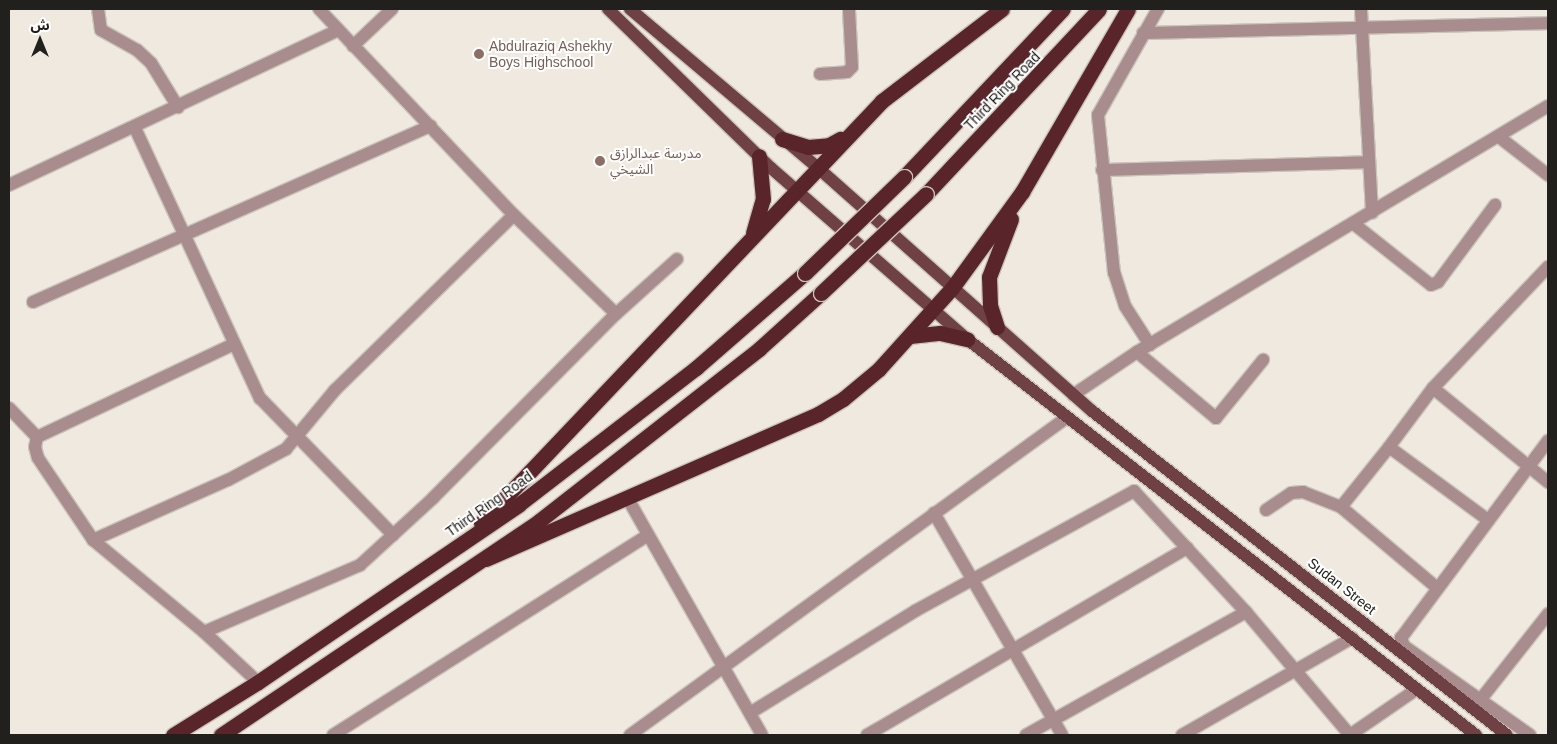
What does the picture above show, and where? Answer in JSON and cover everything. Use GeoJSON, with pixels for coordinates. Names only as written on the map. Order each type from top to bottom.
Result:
{"type":"FeatureCollection","features":[{"type":"Feature","properties":{"kind":"highway"},"geometry":{"type":"LineString","coordinates":[[465,540],[817,167],[882,101],[1002,9]]}},
{"type":"Feature","properties":{"kind":"highway","name":"Third Ring Road"},"geometry":{"type":"LineString","coordinates":[[173,735],[258,682],[518,505],[696,368],[804,273],[904,177],[1063,9]]}},
{"type":"Feature","properties":{"kind":"highway","name":"Third Ring Road"},"geometry":{"type":"LineString","coordinates":[[486,559],[759,349],[926,194],[1054,60],[1099,9]]}},
{"type":"Feature","properties":{"kind":"highway"},"geometry":{"type":"LineString","coordinates":[[221,735],[486,559],[628,499],[826,409],[879,370],[952,288],[1022,192],[1128,9]]}},
{"type":"Feature","properties":{"kind":"highway"},"geometry":{"type":"LineString","coordinates":[[782,139],[808,147],[820,146],[852,132]]}},
{"type":"Feature","properties":{"kind":"highway"},"geometry":{"type":"LineString","coordinates":[[753,235],[763,200],[759,156]]}},
{"type":"Feature","properties":{"kind":"highway"},"geometry":{"type":"LineString","coordinates":[[997,327],[990,305],[989,277],[1022,192]]}},
{"type":"Feature","properties":{"kind":"highway"},"geometry":{"type":"LineString","coordinates":[[910,336],[940,333],[968,339]]}},
{"type":"Feature","properties":{"kind":"main road"},"geometry":{"type":"LineString","coordinates":[[608,9],[796,191],[933,310],[1066,418],[1146,476],[1476,735]]}},
{"type":"Feature","properties":{"kind":"main road","name":"Sudan Street"},"geometry":{"type":"LineString","coordinates":[[630,9],[817,167],[1073,395],[1252,534],[1477,704],[1507,735]]}},
{"type":"Feature","properties":{"kind":"main road"},"geometry":{"type":"LineString","coordinates":[[1240,550],[1252,534]]}},
{"type":"Feature","properties":{"kind":"street"},"geometry":{"type":"LineString","coordinates":[[98,9],[101,30],[137,50],[151,63],[178,107]]}},
{"type":"Feature","properties":{"kind":"street"},"geometry":{"type":"LineString","coordinates":[[319,9],[514,215],[616,314]]}},
{"type":"Feature","properties":{"kind":"street"},"geometry":{"type":"LineString","coordinates":[[353,46],[392,9]]}},
{"type":"Feature","properties":{"kind":"street"},"geometry":{"type":"LineString","coordinates":[[820,74],[847,72],[852,67],[849,9]]}},
{"type":"Feature","properties":{"kind":"street"},"geometry":{"type":"LineString","coordinates":[[1150,345],[1125,306],[1114,273],[1102,170],[1098,115],[1158,9]]}},
{"type":"Feature","properties":{"kind":"street"},"geometry":{"type":"LineString","coordinates":[[1361,9],[1372,213]]}},
{"type":"Feature","properties":{"kind":"street"},"geometry":{"type":"LineString","coordinates":[[1143,34],[1548,24]]}},
{"type":"Feature","properties":{"kind":"street"},"geometry":{"type":"LineString","coordinates":[[9,185],[135,128],[338,30]]}},
{"type":"Feature","properties":{"kind":"street"},"geometry":{"type":"LineString","coordinates":[[1073,395],[1137,352],[1354,224],[1548,106]]}},
{"type":"Feature","properties":{"kind":"street"},"geometry":{"type":"LineString","coordinates":[[33,302],[431,126]]}},
{"type":"Feature","properties":{"kind":"street"},"geometry":{"type":"LineString","coordinates":[[135,128],[260,398],[393,535]]}},
{"type":"Feature","properties":{"kind":"street"},"geometry":{"type":"LineString","coordinates":[[1499,137],[1548,175]]}},
{"type":"Feature","properties":{"kind":"street"},"geometry":{"type":"LineString","coordinates":[[1102,170],[1369,162]]}},
{"type":"Feature","properties":{"kind":"street"},"geometry":{"type":"LineString","coordinates":[[1354,224],[1432,285],[1438,282],[1495,205]]}},
{"type":"Feature","properties":{"kind":"street"},"geometry":{"type":"LineString","coordinates":[[93,540],[269,460],[286,449],[335,390],[514,215]]}},
{"type":"Feature","properties":{"kind":"street"},"geometry":{"type":"LineString","coordinates":[[204,632],[360,564],[393,535],[616,314],[677,259]]}},
{"type":"Feature","properties":{"kind":"street"},"geometry":{"type":"LineString","coordinates":[[1341,507],[1433,388],[1548,267]]}},
{"type":"Feature","properties":{"kind":"street"},"geometry":{"type":"LineString","coordinates":[[37,437],[234,344]]}},
{"type":"Feature","properties":{"kind":"street"},"geometry":{"type":"LineString","coordinates":[[1137,352],[1216,418],[1263,360]]}},
{"type":"Feature","properties":{"kind":"street"},"geometry":{"type":"LineString","coordinates":[[1433,388],[1548,482]]}},
{"type":"Feature","properties":{"kind":"street"},"geometry":{"type":"LineString","coordinates":[[9,408],[37,437]]}},
{"type":"Feature","properties":{"kind":"street"},"geometry":{"type":"LineString","coordinates":[[630,735],[725,669],[934,513],[1066,418]]}},
{"type":"Feature","properties":{"kind":"street"},"geometry":{"type":"LineString","coordinates":[[37,437],[35,447],[38,458],[93,540],[204,632],[258,682]]}},
{"type":"Feature","properties":{"kind":"street"},"geometry":{"type":"LineString","coordinates":[[1530,735],[1477,704],[1404,646],[1403,632],[1548,441]]}},
{"type":"Feature","properties":{"kind":"street"},"geometry":{"type":"LineString","coordinates":[[1389,447],[1488,520]]}},
{"type":"Feature","properties":{"kind":"street"},"geometry":{"type":"LineString","coordinates":[[750,713],[972,579],[1134,491],[1246,612],[1350,735],[1417,689]]}},
{"type":"Feature","properties":{"kind":"street"},"geometry":{"type":"LineString","coordinates":[[1266,510],[1291,493],[1304,492],[1341,507],[1436,587]]}},
{"type":"Feature","properties":{"kind":"street"},"geometry":{"type":"LineString","coordinates":[[628,499],[762,735]]}},
{"type":"Feature","properties":{"kind":"street"},"geometry":{"type":"LineString","coordinates":[[934,513],[1062,735]]}},
{"type":"Feature","properties":{"kind":"street"},"geometry":{"type":"LineString","coordinates":[[333,735],[648,535]]}},
{"type":"Feature","properties":{"kind":"street"},"geometry":{"type":"LineString","coordinates":[[866,735],[1011,648],[1187,548]]}},
{"type":"Feature","properties":{"kind":"street"},"geometry":{"type":"LineString","coordinates":[[1026,735],[1246,612]]}},
{"type":"Feature","properties":{"kind":"street"},"geometry":{"type":"LineString","coordinates":[[1477,704],[1548,614]]}},
{"type":"Feature","properties":{"kind":"street"},"geometry":{"type":"LineString","coordinates":[[1182,735],[1352,638]]}},
{"type":"Feature","properties":{"kind":"place","name":"Abdulraziq Ashekhy Boys Highschool"},"geometry":{"type":"Point","coordinates":[479,54]}},
{"type":"Feature","properties":{"kind":"place","name":"مدرسة عبدالرازق الشيخي"},"geometry":{"type":"Point","coordinates":[600,161]}}]}
